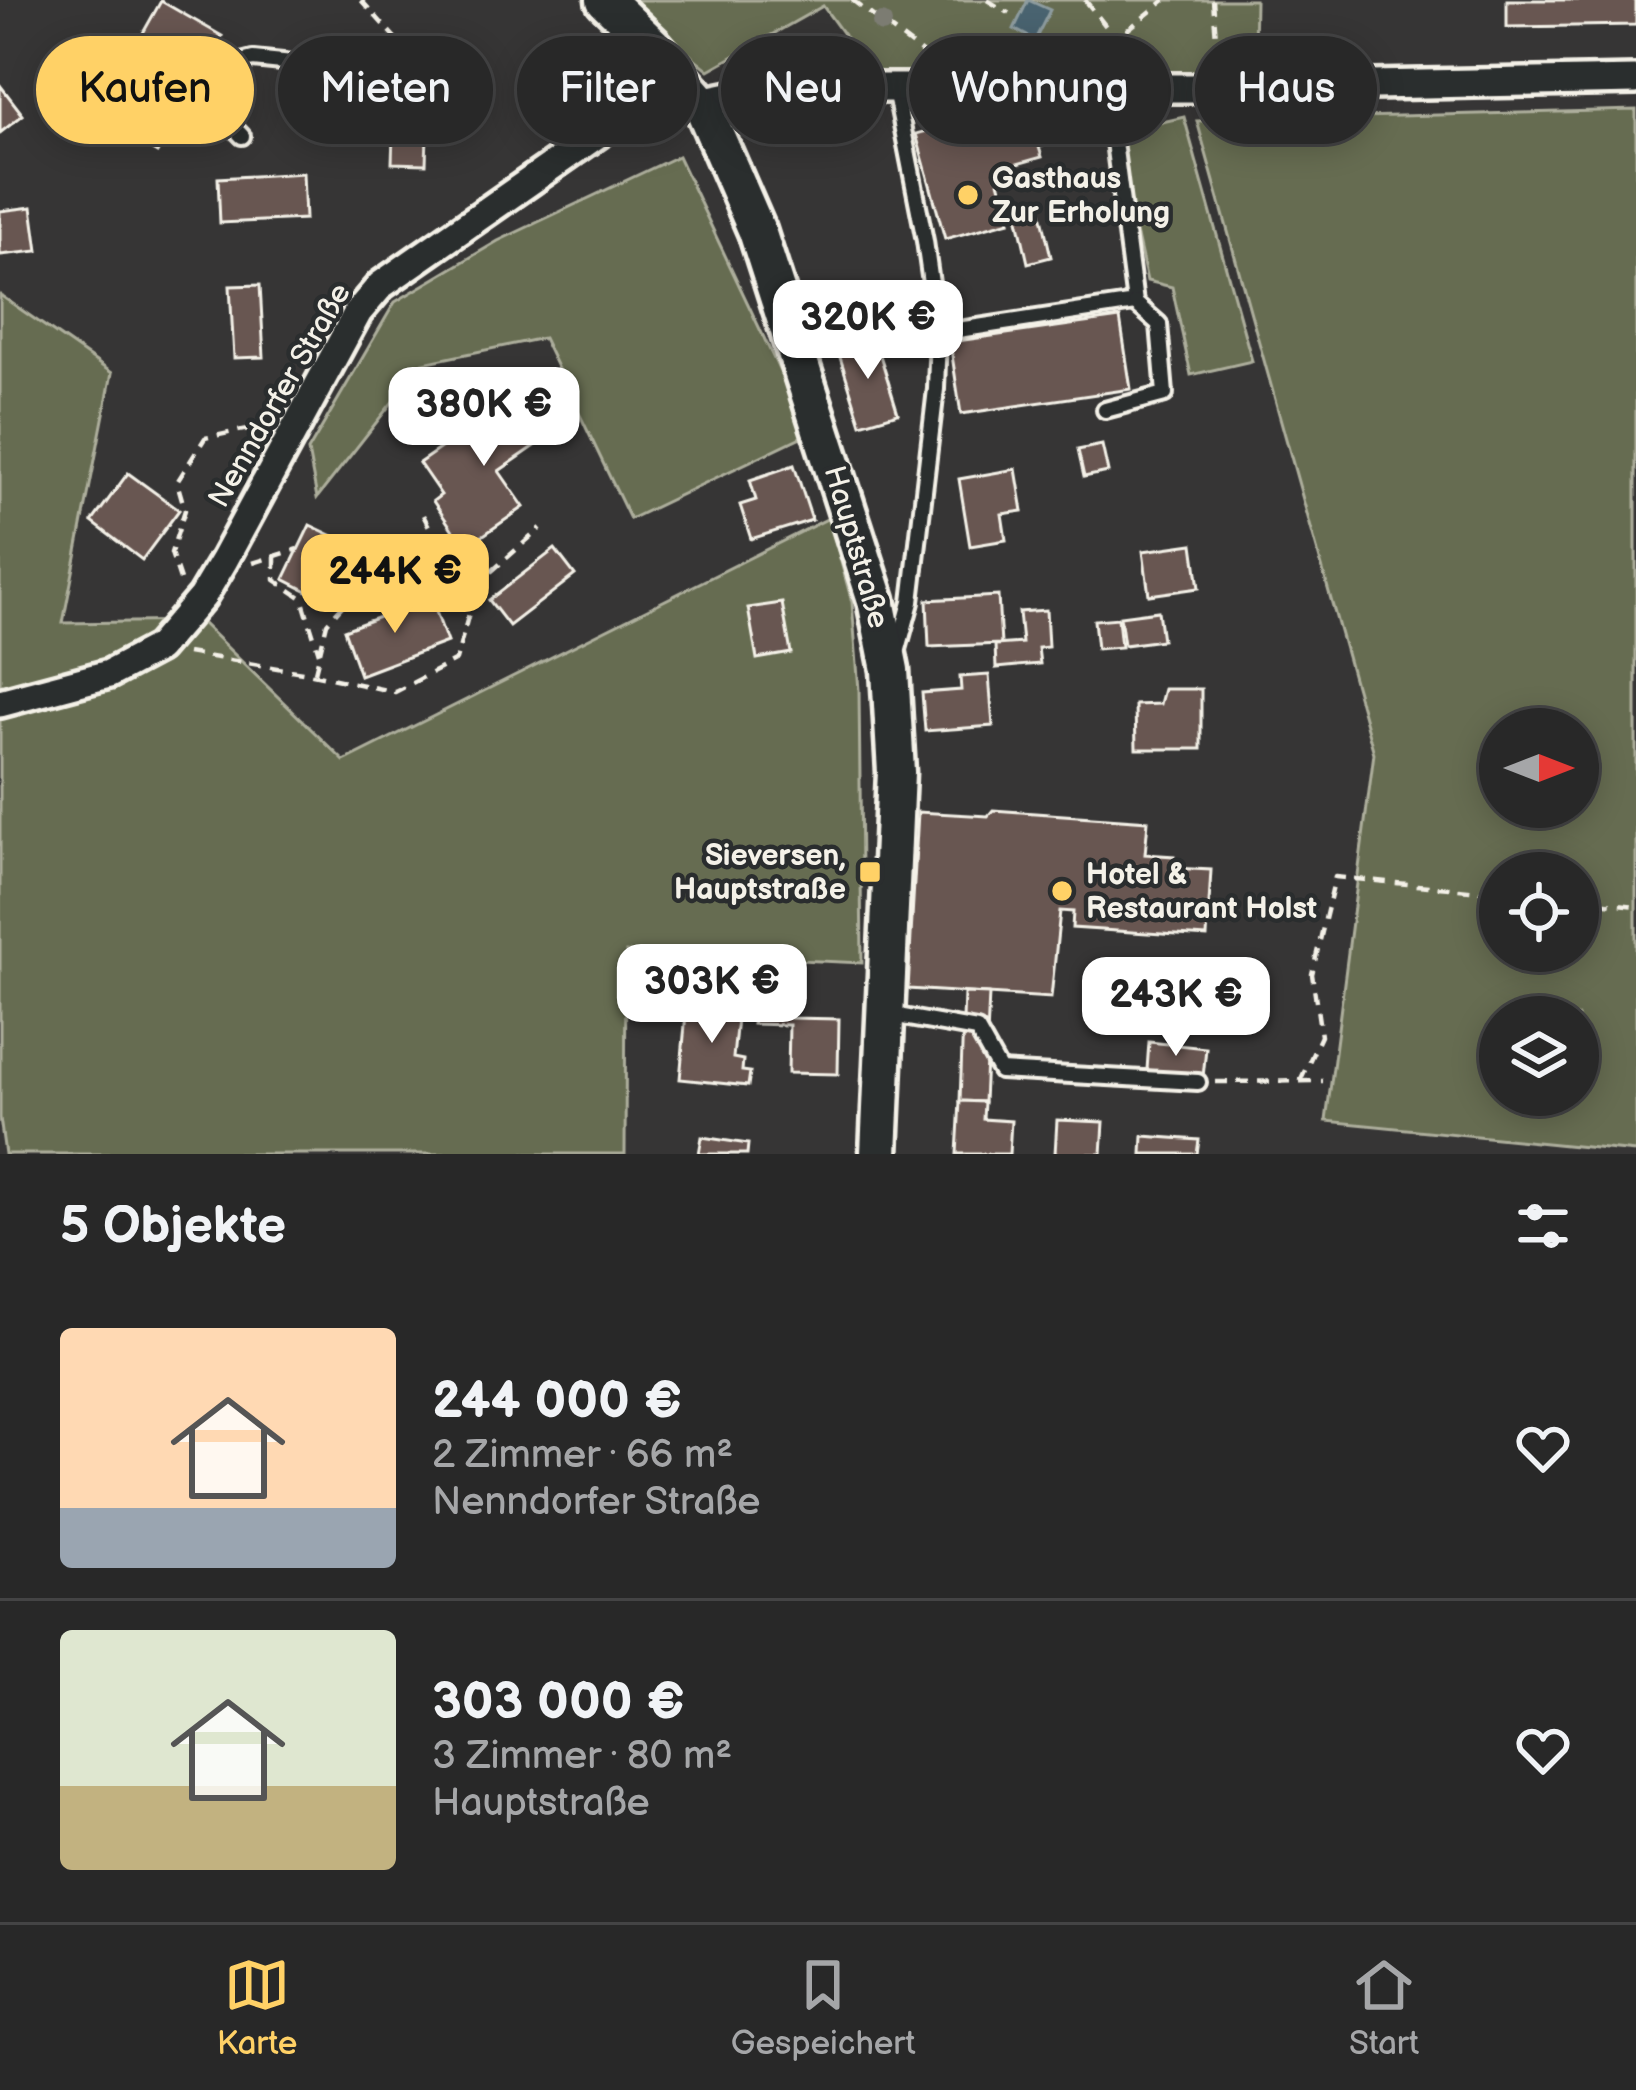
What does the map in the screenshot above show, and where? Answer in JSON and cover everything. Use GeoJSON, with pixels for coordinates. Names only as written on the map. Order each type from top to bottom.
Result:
{"type":"FeatureCollection","features":[{"type":"Feature","properties":{"kind":"street","name":"Hauptstraße"},"geometry":{"type":"LineString","coordinates":[[605,0],[653,46],[700,102],[757,231],[876,600],[890,670],[896,772],[879,1154]]}},
{"type":"Feature","properties":{"kind":"street","name":"Nenndorfer Straße"},"geometry":{"type":"LineString","coordinates":[[1377,85],[1636,80]]}},
{"type":"Feature","properties":{"kind":"street","name":"Nenndorfer Straße"},"geometry":{"type":"LineString","coordinates":[[0,703],[109,674],[158,648],[202,597],[358,312],[381,285],[609,126],[644,106],[700,102],[768,88],[909,89]]}},
{"type":"Feature","properties":{"kind":"lane"},"geometry":{"type":"LineString","coordinates":[[890,670],[911,602],[938,334],[895,89]]}},
{"type":"Feature","properties":{"kind":"lane"},"geometry":{"type":"LineString","coordinates":[[1105,410],[1165,394],[1159,324],[1135,303],[1114,144]]}},
{"type":"Feature","properties":{"kind":"lane"},"geometry":{"type":"LineString","coordinates":[[938,334],[1135,303]]}},
{"type":"Feature","properties":{"kind":"lane"},"geometry":{"type":"LineString","coordinates":[[886,1014],[976,1030],[1000,1071],[1198,1082]]}},
{"type":"Feature","properties":{"kind":"path"},"geometry":{"type":"LineString","coordinates":[[361,0],[393,36]]}},
{"type":"Feature","properties":{"kind":"path"},"geometry":{"type":"LineString","coordinates":[[852,0],[909,43]]}},
{"type":"Feature","properties":{"kind":"path"},"geometry":{"type":"LineString","coordinates":[[987,0],[1010,14]]}},
{"type":"Feature","properties":{"kind":"path"},"geometry":{"type":"LineString","coordinates":[[1085,0],[1116,39],[1165,0]]}},
{"type":"Feature","properties":{"kind":"path"},"geometry":{"type":"LineString","coordinates":[[1213,0],[1216,36]]}},
{"type":"Feature","properties":{"kind":"path"},"geometry":{"type":"LineString","coordinates":[[190,611],[171,553],[184,510],[177,482],[205,438],[248,429]]}},
{"type":"Feature","properties":{"kind":"path"},"geometry":{"type":"LineString","coordinates":[[423,515],[471,605]]}},
{"type":"Feature","properties":{"kind":"path"},"geometry":{"type":"LineString","coordinates":[[158,648],[395,692],[455,660],[477,584],[541,528]]}},
{"type":"Feature","properties":{"kind":"path"},"geometry":{"type":"LineString","coordinates":[[315,674],[327,623],[382,562],[438,543]]}},
{"type":"Feature","properties":{"kind":"path"},"geometry":{"type":"LineString","coordinates":[[224,560],[252,564],[298,549]]}},
{"type":"Feature","properties":{"kind":"path"},"geometry":{"type":"LineString","coordinates":[[274,556],[274,580],[302,598],[319,655]]}},
{"type":"Feature","properties":{"kind":"path"},"geometry":{"type":"LineString","coordinates":[[1300,1081],[1321,1036],[1312,974],[1335,877],[1479,891]]}},
{"type":"Feature","properties":{"kind":"path"},"geometry":{"type":"LineString","coordinates":[[1599,902],[1636,906]]}},
{"type":"Feature","properties":{"kind":"path"},"geometry":{"type":"LineString","coordinates":[[1198,1082],[1323,1081]]}},
{"type":"Feature","properties":{"kind":"green space"},"geometry":{"type":"Polygon","coordinates":[[[621,0],[1255,0],[1254,36],[1195,36],[1195,99],[1171,100],[1171,36],[909,36],[909,109],[897,109],[885,92],[885,36],[845,36],[823,6],[770,36],[721,36],[721,63],[709,70],[697,60],[697,36],[666,36],[621,0]]]}},
{"type":"Feature","properties":{"kind":"green space"},"geometry":{"type":"Polygon","coordinates":[[[1636,110],[1636,1152],[1326,1121],[1374,753],[1203,144],[1377,144],[1377,116],[1636,110]]]}},
{"type":"Feature","properties":{"kind":"green space"},"geometry":{"type":"Polygon","coordinates":[[[1184,117],[1252,361],[1191,375],[1172,287],[1147,281],[1116,144],[1171,144],[1171,120],[1184,117]]]}},
{"type":"Feature","properties":{"kind":"green space"},"geometry":{"type":"Polygon","coordinates":[[[678,156],[809,433],[630,519],[543,338],[423,363],[317,498],[308,451],[395,302],[498,241],[678,156]]]}},
{"type":"Feature","properties":{"kind":"green space"},"geometry":{"type":"Polygon","coordinates":[[[0,295],[112,373],[63,623],[200,621],[344,761],[829,518],[852,602],[859,690],[862,963],[626,952],[625,1154],[5,1154],[0,1118],[0,295]]]}},
{"type":"Feature","properties":{"kind":"water"},"geometry":{"type":"Polygon","coordinates":[[[1028,0],[1050,10],[1037,36],[1014,29],[1028,0]]]}},
{"type":"Feature","properties":{"kind":"building"},"geometry":{"type":"Polygon","coordinates":[[[1507,0],[1636,0],[1636,25],[1507,27],[1507,0]]]}},
{"type":"Feature","properties":{"kind":"building"},"geometry":{"type":"Polygon","coordinates":[[[161,1],[222,36],[141,36],[161,1]]]}},
{"type":"Feature","properties":{"kind":"building"},"geometry":{"type":"Polygon","coordinates":[[[0,85],[23,115],[0,133],[0,85]]]}},
{"type":"Feature","properties":{"kind":"building"},"geometry":{"type":"Polygon","coordinates":[[[142,144],[162,144],[157,153],[142,144]]]}},
{"type":"Feature","properties":{"kind":"building"},"geometry":{"type":"Polygon","coordinates":[[[393,144],[427,144],[426,164],[392,163],[393,144]]]}},
{"type":"Feature","properties":{"kind":"building","name":"Gasthaus Zur Erholung"},"geometry":{"type":"Polygon","coordinates":[[[919,144],[1050,144],[1039,147],[1042,157],[996,170],[1010,221],[945,239],[919,144]]]}},
{"type":"Feature","properties":{"kind":"building"},"geometry":{"type":"Polygon","coordinates":[[[303,173],[305,219],[220,223],[218,178],[303,173]]]}},
{"type":"Feature","properties":{"kind":"building"},"geometry":{"type":"Polygon","coordinates":[[[1039,204],[1051,257],[1028,263],[1016,210],[1039,204]]]}},
{"type":"Feature","properties":{"kind":"building"},"geometry":{"type":"Polygon","coordinates":[[[32,207],[38,251],[0,255],[0,211],[32,207]]]}},
{"type":"Feature","properties":{"kind":"building"},"geometry":{"type":"Polygon","coordinates":[[[260,285],[264,357],[234,358],[230,286],[260,285]]]}},
{"type":"Feature","properties":{"kind":"building"},"geometry":{"type":"Polygon","coordinates":[[[1120,318],[1131,389],[961,414],[950,342],[1120,318]]]}},
{"type":"Feature","properties":{"kind":"building"},"geometry":{"type":"Polygon","coordinates":[[[875,339],[898,413],[861,424],[838,351],[875,339]]]}},
{"type":"Feature","properties":{"kind":"building"},"geometry":{"type":"Polygon","coordinates":[[[522,392],[551,435],[499,471],[524,507],[465,548],[433,501],[441,495],[419,463],[522,392]]]}},
{"type":"Feature","properties":{"kind":"building"},"geometry":{"type":"Polygon","coordinates":[[[1102,445],[1108,472],[1084,477],[1078,450],[1102,445]]]}},
{"type":"Feature","properties":{"kind":"building"},"geometry":{"type":"Polygon","coordinates":[[[794,465],[812,520],[751,539],[740,505],[756,500],[750,480],[794,465]]]}},
{"type":"Feature","properties":{"kind":"building"},"geometry":{"type":"Polygon","coordinates":[[[1016,469],[1023,511],[1002,514],[1006,540],[970,546],[959,479],[1016,469]]]}},
{"type":"Feature","properties":{"kind":"building"},"geometry":{"type":"Polygon","coordinates":[[[128,473],[179,510],[142,560],[92,522],[128,473]]]}},
{"type":"Feature","properties":{"kind":"building"},"geometry":{"type":"Polygon","coordinates":[[[310,525],[350,544],[323,599],[284,579],[310,525]]]}},
{"type":"Feature","properties":{"kind":"building"},"geometry":{"type":"Polygon","coordinates":[[[1193,544],[1199,588],[1149,595],[1143,551],[1193,544]]]}},
{"type":"Feature","properties":{"kind":"building"},"geometry":{"type":"Polygon","coordinates":[[[555,549],[575,575],[509,626],[489,600],[555,549]]]}},
{"type":"Feature","properties":{"kind":"building"},"geometry":{"type":"Polygon","coordinates":[[[998,596],[1001,644],[929,647],[927,600],[998,596]]]}},
{"type":"Feature","properties":{"kind":"building"},"geometry":{"type":"Polygon","coordinates":[[[431,598],[447,642],[360,675],[344,630],[431,598]]]}},
{"type":"Feature","properties":{"kind":"building"},"geometry":{"type":"Polygon","coordinates":[[[782,603],[791,653],[757,659],[748,608],[782,603]]]}},
{"type":"Feature","properties":{"kind":"building"},"geometry":{"type":"Polygon","coordinates":[[[1046,610],[1048,647],[1038,648],[1040,664],[996,668],[995,645],[1022,643],[1019,612],[1046,610]]]}},
{"type":"Feature","properties":{"kind":"building"},"geometry":{"type":"Polygon","coordinates":[[[1158,611],[1162,640],[1124,645],[1120,616],[1158,611]]]}},
{"type":"Feature","properties":{"kind":"building"},"geometry":{"type":"Polygon","coordinates":[[[1118,618],[1121,647],[1097,649],[1094,620],[1118,618]]]}},
{"type":"Feature","properties":{"kind":"building"},"geometry":{"type":"Polygon","coordinates":[[[989,675],[993,726],[925,731],[922,693],[961,690],[960,677],[989,675]]]}},
{"type":"Feature","properties":{"kind":"building"},"geometry":{"type":"Polygon","coordinates":[[[1164,689],[1201,689],[1201,749],[1136,749],[1135,705],[1160,704],[1164,689]]]}},
{"type":"Feature","properties":{"kind":"building","name":"Hotel & Restaurant Holst"},"geometry":{"type":"Polygon","coordinates":[[[993,810],[1148,821],[1145,854],[1174,856],[1173,868],[1211,870],[1207,937],[1072,928],[1073,912],[1060,911],[1051,998],[908,989],[918,812],[988,816],[993,810]]]}},
{"type":"Feature","properties":{"kind":"building"},"geometry":{"type":"Polygon","coordinates":[[[964,993],[989,994],[984,1102],[960,1101],[964,993]]]}},
{"type":"Feature","properties":{"kind":"building"},"geometry":{"type":"Polygon","coordinates":[[[753,1001],[792,1002],[791,1018],[839,1019],[838,1074],[788,1073],[789,1025],[753,1024],[753,1001]]]}},
{"type":"Feature","properties":{"kind":"building"},"geometry":{"type":"Polygon","coordinates":[[[687,1003],[738,1008],[733,1058],[743,1060],[742,1071],[750,1072],[748,1086],[680,1079],[687,1003]]]}},
{"type":"Feature","properties":{"kind":"building"},"geometry":{"type":"Polygon","coordinates":[[[1149,1042],[1206,1048],[1203,1077],[1147,1070],[1149,1042]]]}},
{"type":"Feature","properties":{"kind":"building"},"geometry":{"type":"Polygon","coordinates":[[[960,1101],[984,1102],[983,1119],[1011,1121],[1009,1154],[957,1154],[960,1101]]]}},
{"type":"Feature","properties":{"kind":"building"},"geometry":{"type":"Polygon","coordinates":[[[1057,1120],[1104,1122],[1102,1154],[1055,1154],[1057,1120]]]}},
{"type":"Feature","properties":{"kind":"building"},"geometry":{"type":"Polygon","coordinates":[[[1143,1136],[1199,1140],[1197,1154],[1142,1154],[1143,1136]]]}},
{"type":"Feature","properties":{"kind":"building"},"geometry":{"type":"Polygon","coordinates":[[[702,1137],[748,1144],[747,1154],[699,1154],[702,1137]]]}},
{"type":"Feature","properties":{"kind":"place","name":"Gasthaus Zur Erholung"},"geometry":{"type":"Point","coordinates":[968,195]}},
{"type":"Feature","properties":{"kind":"place","name":"Sieversen, Hauptstraße"},"geometry":{"type":"Point","coordinates":[870,872]}},
{"type":"Feature","properties":{"kind":"place","name":"Hotel & Restaurant Holst"},"geometry":{"type":"Point","coordinates":[1062,891]}}]}
